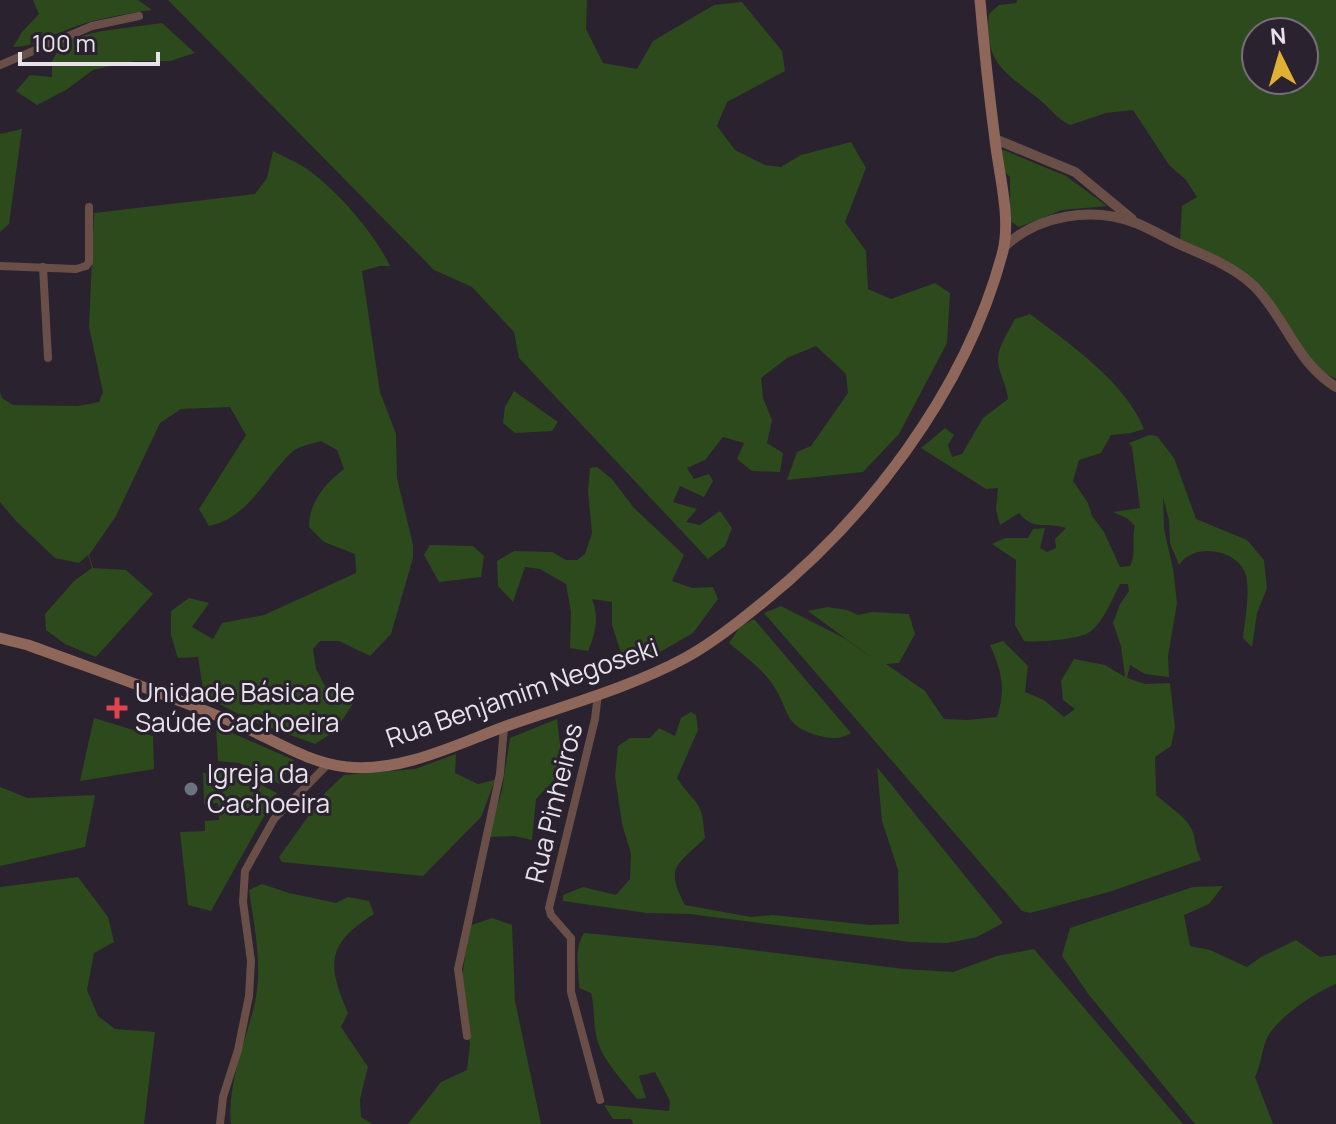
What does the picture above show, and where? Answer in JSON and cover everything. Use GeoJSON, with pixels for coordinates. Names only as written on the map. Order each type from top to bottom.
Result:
{"type":"FeatureCollection","features":[{"type":"Feature","properties":{"kind":"main road","name":"Rua Benjamim Negoseki"},"geometry":{"type":"LineString","coordinates":[[0,638],[28,645],[214,714],[329,763],[363,768],[393,764],[598,694],[665,668],[715,639],[794,577],[849,524],[894,468],[965,354],[978,325],[1004,247],[1004,205],[980,0]]}},
{"type":"Feature","properties":{"kind":"street"},"geometry":{"type":"LineString","coordinates":[[0,65],[92,26],[139,16]]}},
{"type":"Feature","properties":{"kind":"street"},"geometry":{"type":"LineString","coordinates":[[995,139],[1075,172],[1136,223]]}},
{"type":"Feature","properties":{"kind":"street"},"geometry":{"type":"LineString","coordinates":[[0,266],[76,269],[86,266],[89,262],[89,207]]}},
{"type":"Feature","properties":{"kind":"street"},"geometry":{"type":"LineString","coordinates":[[1004,247],[1028,229],[1059,218],[1101,214],[1136,223],[1215,260],[1243,278],[1273,310],[1305,361],[1336,387]]}},
{"type":"Feature","properties":{"kind":"street"},"geometry":{"type":"LineString","coordinates":[[43,267],[48,358]]}},
{"type":"Feature","properties":{"kind":"street","name":"Rua Pinheiros"},"geometry":{"type":"LineString","coordinates":[[598,694],[595,719],[549,908],[551,915],[571,938],[571,992],[600,1100]]}},
{"type":"Feature","properties":{"kind":"street"},"geometry":{"type":"LineString","coordinates":[[467,1036],[458,969],[500,774],[504,727]]}},
{"type":"Feature","properties":{"kind":"street"},"geometry":{"type":"LineString","coordinates":[[220,1124],[223,1097],[242,1035],[249,996],[250,946],[243,902],[245,871],[274,819],[329,763]]}},
{"type":"Feature","properties":{"kind":"green space"},"geometry":{"type":"Polygon","coordinates":[[[33,0],[138,0],[152,10],[97,20],[34,43],[13,47],[39,14],[33,0]]]}},
{"type":"Feature","properties":{"kind":"green space"},"geometry":{"type":"Polygon","coordinates":[[[168,0],[587,0],[586,29],[603,63],[637,69],[653,41],[714,5],[742,2],[782,51],[785,71],[727,102],[717,126],[735,150],[765,165],[781,167],[801,155],[851,142],[866,168],[845,222],[866,251],[868,289],[891,299],[935,283],[950,293],[947,343],[899,434],[863,472],[787,480],[797,452],[811,446],[848,393],[846,374],[816,346],[787,358],[761,378],[763,398],[772,420],[767,443],[783,453],[780,472],[752,471],[737,459],[744,443],[723,437],[705,460],[687,468],[694,479],[709,474],[713,481],[704,497],[680,486],[673,502],[697,509],[686,522],[700,525],[720,511],[732,528],[725,546],[708,559],[519,358],[514,332],[472,287],[434,270],[168,0]]]}},
{"type":"Feature","properties":{"kind":"green space"},"geometry":{"type":"Polygon","coordinates":[[[1017,0],[1336,0],[1336,379],[1320,370],[1299,347],[1264,289],[1247,275],[1180,241],[1182,206],[1197,197],[1186,180],[1169,165],[1133,110],[1106,113],[1070,125],[1000,66],[990,45],[988,31],[989,14],[999,5],[1017,3],[1017,0]]]}},
{"type":"Feature","properties":{"kind":"green space"},"geometry":{"type":"Polygon","coordinates":[[[162,23],[195,53],[170,61],[134,61],[93,70],[66,90],[37,105],[16,91],[30,75],[52,77],[52,61],[64,40],[162,23]]]}},
{"type":"Feature","properties":{"kind":"green space"},"geometry":{"type":"Polygon","coordinates":[[[22,129],[9,224],[0,232],[0,134],[22,129]]]}},
{"type":"Feature","properties":{"kind":"green space"},"geometry":{"type":"Polygon","coordinates":[[[1001,149],[1066,176],[1107,206],[1062,210],[1019,227],[1010,221],[1010,177],[1003,170],[1001,149]]]}},
{"type":"Feature","properties":{"kind":"green space"},"geometry":{"type":"Polygon","coordinates":[[[273,151],[303,166],[331,189],[365,227],[390,266],[362,271],[380,392],[396,434],[397,478],[413,545],[413,558],[391,634],[370,656],[339,641],[320,641],[313,649],[316,669],[325,686],[355,690],[356,699],[335,731],[315,744],[252,721],[204,696],[198,657],[178,658],[171,635],[171,611],[189,598],[209,603],[192,627],[213,639],[222,623],[264,615],[356,573],[355,554],[324,542],[309,527],[319,494],[344,469],[337,450],[321,441],[295,450],[246,506],[223,522],[209,526],[199,509],[246,435],[230,407],[181,409],[160,423],[116,516],[89,555],[93,568],[126,570],[153,594],[96,657],[65,644],[46,630],[45,614],[74,581],[92,568],[88,555],[79,563],[55,558],[0,502],[0,392],[2,398],[13,405],[78,406],[99,402],[103,392],[89,327],[94,213],[255,194],[267,178],[273,151]]]}},
{"type":"Feature","properties":{"kind":"green space"},"geometry":{"type":"Polygon","coordinates":[[[1030,314],[1079,351],[1110,380],[1124,395],[1144,429],[1111,435],[1101,453],[1079,460],[1073,481],[1104,532],[1120,567],[1130,566],[1132,561],[1135,526],[1113,512],[1140,508],[1129,443],[1149,435],[1157,436],[1174,458],[1196,519],[1247,540],[1264,560],[1267,588],[1257,613],[1252,647],[1243,638],[1248,595],[1244,570],[1229,556],[1207,551],[1186,557],[1179,565],[1170,543],[1169,520],[1163,497],[1164,529],[1177,603],[1168,656],[1169,677],[1145,674],[1130,665],[1127,678],[1145,684],[1170,683],[1175,727],[1171,746],[1155,757],[1156,795],[1188,823],[1201,860],[1109,892],[1030,913],[1022,911],[764,613],[781,606],[844,638],[875,660],[808,611],[828,607],[858,615],[872,612],[909,614],[915,634],[899,663],[886,664],[925,691],[944,719],[997,717],[1001,681],[990,645],[1003,641],[1028,666],[1025,692],[1044,700],[1064,717],[1075,709],[1063,700],[1061,681],[1074,659],[1105,665],[1125,677],[1121,646],[1113,623],[1129,591],[1128,584],[1120,584],[1103,617],[1088,633],[1057,640],[1024,641],[1015,625],[1016,560],[992,544],[1005,538],[1028,538],[1033,529],[1045,528],[1040,548],[1047,552],[1056,548],[1055,539],[1066,528],[1035,524],[1019,513],[1000,525],[996,510],[998,488],[986,489],[921,448],[945,428],[954,435],[948,445],[952,457],[962,454],[983,418],[1008,399],[999,366],[999,350],[1015,319],[1030,314]]]}},
{"type":"Feature","properties":{"kind":"green space"},"geometry":{"type":"Polygon","coordinates":[[[514,391],[558,422],[552,431],[515,433],[503,423],[505,407],[514,391]]]}},
{"type":"Feature","properties":{"kind":"green space"},"geometry":{"type":"Polygon","coordinates":[[[597,467],[612,479],[634,508],[684,555],[672,581],[692,588],[713,587],[718,599],[693,633],[648,659],[624,662],[612,625],[612,602],[592,599],[596,625],[588,651],[570,648],[571,612],[566,584],[540,569],[525,567],[513,602],[498,586],[497,561],[514,551],[552,552],[566,560],[577,560],[585,554],[592,533],[588,491],[590,468],[597,467]]]}},
{"type":"Feature","properties":{"kind":"green space"},"geometry":{"type":"Polygon","coordinates":[[[430,545],[473,546],[484,556],[481,577],[439,582],[424,555],[430,545]]]}},
{"type":"Feature","properties":{"kind":"green space"},"geometry":{"type":"Polygon","coordinates":[[[754,619],[851,733],[824,737],[807,732],[792,722],[767,677],[729,643],[740,627],[754,619]]]}},
{"type":"Feature","properties":{"kind":"green space"},"geometry":{"type":"Polygon","coordinates":[[[691,712],[696,715],[698,730],[677,778],[700,809],[705,838],[677,867],[675,882],[685,905],[751,917],[773,915],[870,925],[899,924],[898,870],[882,821],[877,767],[1003,923],[977,937],[947,943],[910,942],[563,901],[563,895],[583,887],[616,895],[630,879],[631,854],[622,824],[615,776],[618,746],[630,738],[650,738],[659,728],[675,736],[681,718],[691,712]]]}},
{"type":"Feature","properties":{"kind":"green space"},"geometry":{"type":"Polygon","coordinates":[[[94,718],[153,736],[154,769],[80,781],[94,718]]]}},
{"type":"Feature","properties":{"kind":"green space"},"geometry":{"type":"Polygon","coordinates":[[[557,719],[561,754],[556,778],[536,799],[532,840],[514,836],[488,837],[502,790],[510,738],[557,719]]]}},
{"type":"Feature","properties":{"kind":"green space"},"geometry":{"type":"Polygon","coordinates":[[[216,726],[294,760],[280,784],[239,763],[218,761],[216,726]]]}},
{"type":"Feature","properties":{"kind":"green space"},"geometry":{"type":"Polygon","coordinates":[[[456,754],[455,773],[478,784],[495,780],[481,817],[423,876],[282,862],[279,857],[325,793],[344,775],[415,769],[456,754]]]}},
{"type":"Feature","properties":{"kind":"green space"},"geometry":{"type":"Polygon","coordinates":[[[203,773],[238,773],[277,793],[211,911],[188,905],[180,832],[205,831],[205,821],[219,820],[218,803],[204,804],[203,773]]]}},
{"type":"Feature","properties":{"kind":"green space"},"geometry":{"type":"Polygon","coordinates":[[[0,787],[28,798],[95,795],[85,847],[0,866],[0,787]]]}},
{"type":"Feature","properties":{"kind":"green space"},"geometry":{"type":"Polygon","coordinates":[[[78,877],[108,917],[114,942],[94,953],[87,990],[98,1016],[115,1029],[155,1032],[144,1124],[0,1124],[0,887],[78,877]]]}},
{"type":"Feature","properties":{"kind":"green space"},"geometry":{"type":"Polygon","coordinates":[[[262,884],[336,903],[348,897],[369,901],[374,914],[347,935],[339,946],[334,968],[348,1013],[341,1027],[368,1067],[360,1099],[361,1117],[372,1124],[231,1124],[234,1077],[257,988],[257,946],[249,890],[262,884]]]}},
{"type":"Feature","properties":{"kind":"green space"},"geometry":{"type":"Polygon","coordinates":[[[1223,886],[1209,904],[1184,915],[1190,946],[1210,950],[1247,967],[1296,940],[1320,957],[1336,955],[1336,984],[1296,1007],[1266,1040],[1255,1077],[1273,1124],[1195,1124],[1089,995],[1062,956],[1070,928],[1193,887],[1223,886]]]}},
{"type":"Feature","properties":{"kind":"green space"},"geometry":{"type":"Polygon","coordinates":[[[492,918],[512,925],[515,1001],[541,1124],[408,1124],[441,1082],[467,1070],[470,1044],[462,979],[469,926],[492,918]]]}},
{"type":"Feature","properties":{"kind":"green space"},"geometry":{"type":"Polygon","coordinates":[[[584,933],[953,972],[997,956],[1034,949],[1183,1124],[633,1124],[631,1119],[613,1119],[604,1105],[669,1111],[670,1101],[655,1072],[639,1076],[646,1098],[637,1099],[604,1055],[596,1034],[591,993],[579,988],[578,953],[584,933]]]}},
{"type":"Feature","properties":{"kind":"place","name":"Unidade Básica de Saúde Cachoeira"},"geometry":{"type":"Point","coordinates":[117,708]}},
{"type":"Feature","properties":{"kind":"place","name":"Igreja da Cachoeira"},"geometry":{"type":"Point","coordinates":[191,789]}}]}
